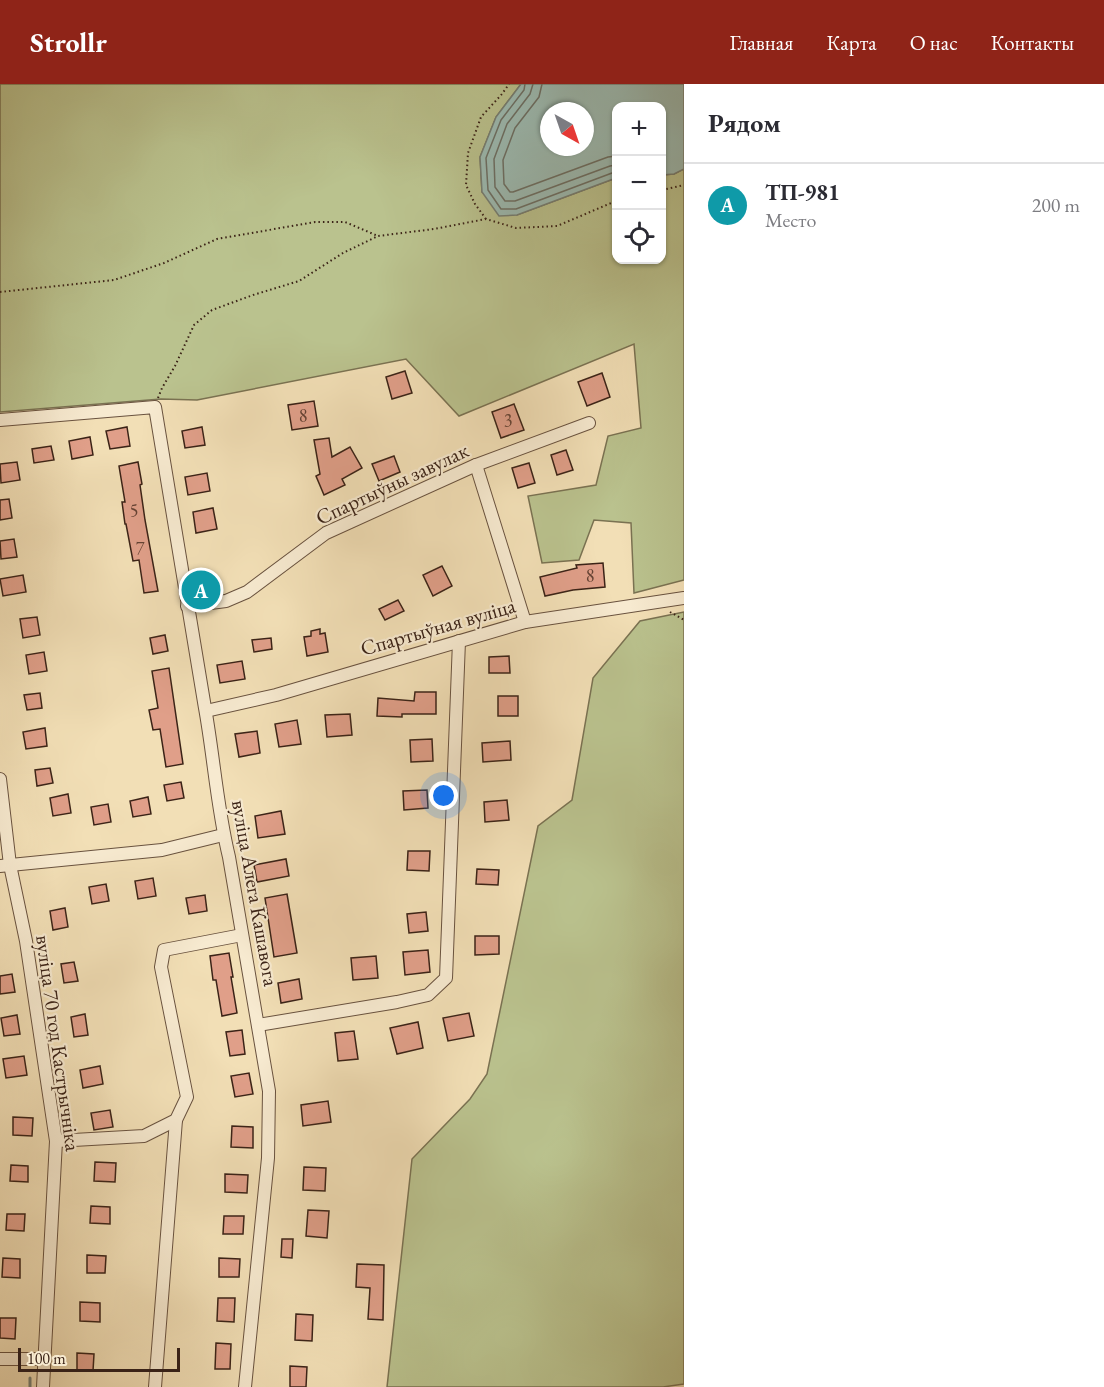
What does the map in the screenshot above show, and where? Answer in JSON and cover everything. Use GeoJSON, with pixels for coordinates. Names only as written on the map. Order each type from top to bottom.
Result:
{"type":"FeatureCollection","features":[{"type":"Feature","properties":{"kind":"street"},"geometry":{"type":"LineString","coordinates":[[0,420],[155,407]]}},
{"type":"Feature","properties":{"kind":"street","name":"вуліца Алега Кашавога"},"geometry":{"type":"LineString","coordinates":[[155,407],[206,711],[223,835],[269,1091],[268,1158],[245,1387]]}},
{"type":"Feature","properties":{"kind":"street","name":"Спартыўны завулак"},"geometry":{"type":"LineString","coordinates":[[187,606],[226,601],[246,592],[326,533],[476,465],[589,423]]}},
{"type":"Feature","properties":{"kind":"street"},"geometry":{"type":"LineString","coordinates":[[476,465],[525,622]]}},
{"type":"Feature","properties":{"kind":"street","name":"Спартыўная вуліца"},"geometry":{"type":"LineString","coordinates":[[206,711],[276,695],[525,622],[684,598]]}},
{"type":"Feature","properties":{"kind":"street"},"geometry":{"type":"LineString","coordinates":[[258,1025],[428,995],[446,978],[459,641]]}},
{"type":"Feature","properties":{"kind":"street","name":"вуліца 70 год Кастрычніка"},"geometry":{"type":"LineString","coordinates":[[0,778],[5,866],[26,941],[56,1141],[43,1387]]}},
{"type":"Feature","properties":{"kind":"street"},"geometry":{"type":"LineString","coordinates":[[5,866],[162,850],[223,835]]}},
{"type":"Feature","properties":{"kind":"street"},"geometry":{"type":"LineString","coordinates":[[155,1387],[176,1120],[187,1097],[160,967],[165,950],[242,935]]}},
{"type":"Feature","properties":{"kind":"street"},"geometry":{"type":"LineString","coordinates":[[56,1141],[144,1136],[176,1120]]}},
{"type":"Feature","properties":{"kind":"street"},"geometry":{"type":"LineString","coordinates":[[0,1359],[45,1359]]}},
{"type":"Feature","properties":{"kind":"path"},"geometry":{"type":"LineString","coordinates":[[486,219],[475,204],[466,185],[468,153],[482,117],[509,84]]}},
{"type":"Feature","properties":{"kind":"path"},"geometry":{"type":"LineString","coordinates":[[666,189],[684,185]]}},
{"type":"Feature","properties":{"kind":"path"},"geometry":{"type":"LineString","coordinates":[[155,407],[162,388],[194,325],[212,310],[299,281],[343,253],[378,236],[486,219],[516,228],[557,226],[612,203]]}},
{"type":"Feature","properties":{"kind":"path"},"geometry":{"type":"LineString","coordinates":[[0,292],[114,280],[164,263],[217,239],[315,222],[345,222],[378,236]]}},
{"type":"Feature","properties":{"kind":"green space"},"geometry":{"type":"Polygon","coordinates":[[[0,84],[521,84],[496,117],[480,157],[482,192],[517,215],[612,179],[612,264],[666,264],[666,175],[684,169],[684,580],[634,593],[631,523],[594,520],[579,560],[542,563],[528,496],[596,485],[608,436],[641,428],[634,344],[459,416],[406,359],[197,400],[161,399],[0,412],[0,84]]]}},
{"type":"Feature","properties":{"kind":"green space"},"geometry":{"type":"Polygon","coordinates":[[[684,612],[684,1384],[663,1387],[387,1387],[412,1159],[470,1099],[487,1074],[538,826],[572,800],[593,678],[640,621],[684,612]]]}},
{"type":"Feature","properties":{"kind":"water"},"geometry":{"type":"Polygon","coordinates":[[[521,84],[684,84],[684,169],[674,174],[666,175],[666,102],[612,102],[612,179],[517,215],[499,216],[482,192],[480,157],[496,117],[521,84]]]}},
{"type":"Feature","properties":{"kind":"building"},"geometry":{"type":"Polygon","coordinates":[[[405,371],[412,393],[392,399],[386,377],[405,371]]]}},
{"type":"Feature","properties":{"kind":"building"},"geometry":{"type":"Polygon","coordinates":[[[602,373],[610,397],[587,406],[578,382],[602,373]]]}},
{"type":"Feature","properties":{"kind":"building"},"geometry":{"type":"Polygon","coordinates":[[[314,401],[318,426],[292,430],[288,405],[314,401]]]}},
{"type":"Feature","properties":{"kind":"building"},"geometry":{"type":"Polygon","coordinates":[[[514,404],[524,430],[501,438],[492,412],[514,404]]]}},
{"type":"Feature","properties":{"kind":"building"},"geometry":{"type":"Polygon","coordinates":[[[127,427],[130,446],[110,449],[106,431],[127,427]]]}},
{"type":"Feature","properties":{"kind":"building"},"geometry":{"type":"Polygon","coordinates":[[[202,427],[205,445],[185,448],[182,431],[202,427]]]}},
{"type":"Feature","properties":{"kind":"building"},"geometry":{"type":"Polygon","coordinates":[[[90,437],[93,455],[72,459],[69,441],[90,437]]]}},
{"type":"Feature","properties":{"kind":"building"},"geometry":{"type":"Polygon","coordinates":[[[329,438],[332,457],[350,447],[362,468],[342,479],[345,485],[324,495],[316,476],[320,474],[314,440],[329,438]]]}},
{"type":"Feature","properties":{"kind":"building"},"geometry":{"type":"Polygon","coordinates":[[[51,446],[54,460],[34,463],[32,449],[51,446]]]}},
{"type":"Feature","properties":{"kind":"building"},"geometry":{"type":"Polygon","coordinates":[[[566,450],[573,470],[557,475],[551,455],[566,450]]]}},
{"type":"Feature","properties":{"kind":"building"},"geometry":{"type":"Polygon","coordinates":[[[394,456],[400,472],[379,481],[372,464],[394,456]]]}},
{"type":"Feature","properties":{"kind":"building"},"geometry":{"type":"Polygon","coordinates":[[[17,462],[20,480],[1,483],[0,464],[17,462]]]}},
{"type":"Feature","properties":{"kind":"building"},"geometry":{"type":"Polygon","coordinates":[[[138,462],[145,520],[158,591],[144,593],[139,560],[133,561],[125,524],[122,502],[125,502],[119,466],[138,462]]]}},
{"type":"Feature","properties":{"kind":"building"},"geometry":{"type":"Polygon","coordinates":[[[529,463],[535,483],[518,488],[512,468],[529,463]]]}},
{"type":"Feature","properties":{"kind":"building"},"geometry":{"type":"Polygon","coordinates":[[[207,473],[210,491],[188,495],[185,477],[207,473]]]}},
{"type":"Feature","properties":{"kind":"building"},"geometry":{"type":"Polygon","coordinates":[[[9,499],[12,518],[0,520],[0,500],[9,499]]]}},
{"type":"Feature","properties":{"kind":"building"},"geometry":{"type":"Polygon","coordinates":[[[213,508],[217,529],[196,533],[193,512],[213,508]]]}},
{"type":"Feature","properties":{"kind":"building"},"geometry":{"type":"Polygon","coordinates":[[[14,539],[17,557],[1,559],[0,541],[14,539]]]}},
{"type":"Feature","properties":{"kind":"building"},"geometry":{"type":"Polygon","coordinates":[[[603,563],[605,587],[545,596],[540,577],[577,568],[576,565],[603,563]]]}},
{"type":"Feature","properties":{"kind":"building"},"geometry":{"type":"Polygon","coordinates":[[[442,566],[452,586],[433,596],[423,575],[442,566]]]}},
{"type":"Feature","properties":{"kind":"building"},"geometry":{"type":"Polygon","coordinates":[[[23,575],[26,592],[3,596],[0,579],[23,575]]]}},
{"type":"Feature","properties":{"kind":"building"},"geometry":{"type":"Polygon","coordinates":[[[206,583],[207,595],[196,596],[195,585],[206,583]]]}},
{"type":"Feature","properties":{"kind":"building"},"geometry":{"type":"Polygon","coordinates":[[[398,600],[404,611],[385,620],[379,609],[398,600]]]}},
{"type":"Feature","properties":{"kind":"building"},"geometry":{"type":"Polygon","coordinates":[[[37,617],[40,635],[23,638],[20,619],[37,617]]]}},
{"type":"Feature","properties":{"kind":"building"},"geometry":{"type":"Polygon","coordinates":[[[320,629],[320,634],[325,633],[328,652],[307,656],[304,637],[311,636],[311,631],[320,629]]]}},
{"type":"Feature","properties":{"kind":"building"},"geometry":{"type":"Polygon","coordinates":[[[165,635],[168,651],[153,654],[150,638],[165,635]]]}},
{"type":"Feature","properties":{"kind":"building"},"geometry":{"type":"Polygon","coordinates":[[[271,638],[272,649],[254,652],[252,640],[271,638]]]}},
{"type":"Feature","properties":{"kind":"building"},"geometry":{"type":"Polygon","coordinates":[[[44,652],[47,671],[29,674],[26,655],[44,652]]]}},
{"type":"Feature","properties":{"kind":"building"},"geometry":{"type":"Polygon","coordinates":[[[509,656],[510,673],[489,673],[489,657],[509,656]]]}},
{"type":"Feature","properties":{"kind":"building"},"geometry":{"type":"Polygon","coordinates":[[[242,661],[245,679],[220,683],[217,665],[242,661]]]}},
{"type":"Feature","properties":{"kind":"building"},"geometry":{"type":"Polygon","coordinates":[[[169,668],[183,764],[166,767],[160,729],[153,730],[149,710],[158,708],[152,671],[169,668]]]}},
{"type":"Feature","properties":{"kind":"building"},"geometry":{"type":"Polygon","coordinates":[[[415,692],[436,692],[436,714],[402,714],[402,717],[377,716],[378,698],[414,701],[415,692]]]}},
{"type":"Feature","properties":{"kind":"building"},"geometry":{"type":"Polygon","coordinates":[[[40,693],[42,708],[27,710],[24,695],[40,693]]]}},
{"type":"Feature","properties":{"kind":"building"},"geometry":{"type":"Polygon","coordinates":[[[498,696],[518,696],[518,716],[498,716],[498,696]]]}},
{"type":"Feature","properties":{"kind":"building"},"geometry":{"type":"Polygon","coordinates":[[[350,714],[352,735],[327,737],[325,715],[350,714]]]}},
{"type":"Feature","properties":{"kind":"building"},"geometry":{"type":"Polygon","coordinates":[[[297,720],[301,744],[279,747],[275,724],[297,720]]]}},
{"type":"Feature","properties":{"kind":"building"},"geometry":{"type":"Polygon","coordinates":[[[45,728],[47,746],[26,749],[23,732],[45,728]]]}},
{"type":"Feature","properties":{"kind":"building"},"geometry":{"type":"Polygon","coordinates":[[[257,731],[260,753],[239,757],[235,734],[257,731]]]}},
{"type":"Feature","properties":{"kind":"building"},"geometry":{"type":"Polygon","coordinates":[[[432,739],[433,761],[411,762],[410,740],[432,739]]]}},
{"type":"Feature","properties":{"kind":"building"},"geometry":{"type":"Polygon","coordinates":[[[510,741],[511,760],[483,762],[482,743],[510,741]]]}},
{"type":"Feature","properties":{"kind":"building"},"geometry":{"type":"Polygon","coordinates":[[[50,768],[53,783],[37,786],[35,770],[50,768]]]}},
{"type":"Feature","properties":{"kind":"building"},"geometry":{"type":"Polygon","coordinates":[[[181,782],[184,798],[167,801],[164,785],[181,782]]]}},
{"type":"Feature","properties":{"kind":"building"},"geometry":{"type":"Polygon","coordinates":[[[427,790],[428,808],[404,810],[403,791],[427,790]]]}},
{"type":"Feature","properties":{"kind":"building"},"geometry":{"type":"Polygon","coordinates":[[[68,794],[71,813],[53,816],[50,798],[68,794]]]}},
{"type":"Feature","properties":{"kind":"building"},"geometry":{"type":"Polygon","coordinates":[[[148,797],[151,814],[133,817],[130,801],[148,797]]]}},
{"type":"Feature","properties":{"kind":"building"},"geometry":{"type":"Polygon","coordinates":[[[507,800],[509,820],[485,822],[484,802],[507,800]]]}},
{"type":"Feature","properties":{"kind":"building"},"geometry":{"type":"Polygon","coordinates":[[[108,804],[111,822],[94,825],[91,807],[108,804]]]}},
{"type":"Feature","properties":{"kind":"building"},"geometry":{"type":"Polygon","coordinates":[[[281,811],[285,834],[258,838],[255,816],[281,811]]]}},
{"type":"Feature","properties":{"kind":"building"},"geometry":{"type":"Polygon","coordinates":[[[408,851],[430,851],[429,871],[407,870],[408,851]]]}},
{"type":"Feature","properties":{"kind":"building"},"geometry":{"type":"Polygon","coordinates":[[[286,859],[289,876],[257,882],[254,865],[286,859]]]}},
{"type":"Feature","properties":{"kind":"building"},"geometry":{"type":"Polygon","coordinates":[[[477,869],[499,870],[498,885],[476,884],[477,869]]]}},
{"type":"Feature","properties":{"kind":"building"},"geometry":{"type":"Polygon","coordinates":[[[153,878],[156,896],[138,899],[135,881],[153,878]]]}},
{"type":"Feature","properties":{"kind":"building"},"geometry":{"type":"Polygon","coordinates":[[[106,884],[109,901],[92,904],[89,887],[106,884]]]}},
{"type":"Feature","properties":{"kind":"building"},"geometry":{"type":"Polygon","coordinates":[[[287,894],[297,953],[274,957],[265,898],[287,894]]]}},
{"type":"Feature","properties":{"kind":"building"},"geometry":{"type":"Polygon","coordinates":[[[205,895],[207,911],[189,914],[186,898],[205,895]]]}},
{"type":"Feature","properties":{"kind":"building"},"geometry":{"type":"Polygon","coordinates":[[[65,908],[68,927],[53,930],[50,911],[65,908]]]}},
{"type":"Feature","properties":{"kind":"building"},"geometry":{"type":"Polygon","coordinates":[[[426,912],[428,931],[409,933],[407,914],[426,912]]]}},
{"type":"Feature","properties":{"kind":"building"},"geometry":{"type":"Polygon","coordinates":[[[475,936],[499,936],[499,954],[475,955],[475,936]]]}},
{"type":"Feature","properties":{"kind":"building"},"geometry":{"type":"Polygon","coordinates":[[[428,950],[430,972],[405,975],[403,952],[428,950]]]}},
{"type":"Feature","properties":{"kind":"building"},"geometry":{"type":"Polygon","coordinates":[[[229,953],[237,1013],[222,1016],[210,956],[229,953]]]}},
{"type":"Feature","properties":{"kind":"building"},"geometry":{"type":"Polygon","coordinates":[[[376,956],[378,978],[353,980],[351,958],[376,956]]]}},
{"type":"Feature","properties":{"kind":"building"},"geometry":{"type":"Polygon","coordinates":[[[74,962],[78,981],[64,983],[61,964],[74,962]]]}},
{"type":"Feature","properties":{"kind":"building"},"geometry":{"type":"Polygon","coordinates":[[[12,974],[15,992],[0,994],[0,976],[12,974]]]}},
{"type":"Feature","properties":{"kind":"building"},"geometry":{"type":"Polygon","coordinates":[[[299,979],[302,999],[281,1003],[278,983],[299,979]]]}},
{"type":"Feature","properties":{"kind":"building"},"geometry":{"type":"Polygon","coordinates":[[[469,1013],[474,1036],[448,1041],[443,1018],[469,1013]]]}},
{"type":"Feature","properties":{"kind":"building"},"geometry":{"type":"Polygon","coordinates":[[[85,1014],[88,1035],[74,1037],[71,1017],[85,1014]]]}},
{"type":"Feature","properties":{"kind":"building"},"geometry":{"type":"Polygon","coordinates":[[[17,1015],[20,1034],[4,1036],[1,1018],[17,1015]]]}},
{"type":"Feature","properties":{"kind":"building"},"geometry":{"type":"Polygon","coordinates":[[[418,1022],[423,1048],[397,1054],[390,1028],[418,1022]]]}},
{"type":"Feature","properties":{"kind":"building"},"geometry":{"type":"Polygon","coordinates":[[[242,1030],[245,1054],[230,1056],[226,1032],[242,1030]]]}},
{"type":"Feature","properties":{"kind":"building"},"geometry":{"type":"Polygon","coordinates":[[[354,1031],[358,1059],[338,1061],[335,1033],[354,1031]]]}},
{"type":"Feature","properties":{"kind":"building"},"geometry":{"type":"Polygon","coordinates":[[[24,1056],[27,1075],[6,1078],[3,1059],[24,1056]]]}},
{"type":"Feature","properties":{"kind":"building"},"geometry":{"type":"Polygon","coordinates":[[[100,1066],[103,1084],[83,1088],[80,1070],[100,1066]]]}},
{"type":"Feature","properties":{"kind":"building"},"geometry":{"type":"Polygon","coordinates":[[[249,1073],[253,1094],[235,1097],[231,1076],[249,1073]]]}},
{"type":"Feature","properties":{"kind":"building"},"geometry":{"type":"Polygon","coordinates":[[[328,1101],[331,1122],[303,1126],[301,1105],[328,1101]]]}},
{"type":"Feature","properties":{"kind":"building"},"geometry":{"type":"Polygon","coordinates":[[[110,1110],[113,1127],[94,1130],[91,1113],[110,1110]]]}},
{"type":"Feature","properties":{"kind":"building"},"geometry":{"type":"Polygon","coordinates":[[[13,1117],[33,1118],[32,1136],[13,1135],[13,1117]]]}},
{"type":"Feature","properties":{"kind":"building"},"geometry":{"type":"Polygon","coordinates":[[[232,1126],[253,1127],[253,1148],[231,1147],[232,1126]]]}},
{"type":"Feature","properties":{"kind":"building"},"geometry":{"type":"Polygon","coordinates":[[[95,1162],[116,1163],[115,1182],[94,1181],[95,1162]]]}},
{"type":"Feature","properties":{"kind":"building"},"geometry":{"type":"Polygon","coordinates":[[[11,1165],[28,1166],[28,1182],[10,1181],[11,1165]]]}},
{"type":"Feature","properties":{"kind":"building"},"geometry":{"type":"Polygon","coordinates":[[[304,1167],[326,1168],[325,1191],[303,1190],[304,1167]]]}},
{"type":"Feature","properties":{"kind":"building"},"geometry":{"type":"Polygon","coordinates":[[[225,1174],[248,1175],[247,1193],[225,1192],[225,1174]]]}},
{"type":"Feature","properties":{"kind":"building"},"geometry":{"type":"Polygon","coordinates":[[[91,1206],[110,1207],[110,1224],[90,1223],[91,1206]]]}},
{"type":"Feature","properties":{"kind":"building"},"geometry":{"type":"Polygon","coordinates":[[[308,1210],[329,1211],[327,1238],[306,1236],[308,1210]]]}},
{"type":"Feature","properties":{"kind":"building"},"geometry":{"type":"Polygon","coordinates":[[[7,1214],[25,1214],[24,1231],[6,1230],[7,1214]]]}},
{"type":"Feature","properties":{"kind":"building"},"geometry":{"type":"Polygon","coordinates":[[[224,1216],[244,1216],[243,1234],[223,1234],[224,1216]]]}},
{"type":"Feature","properties":{"kind":"building"},"geometry":{"type":"Polygon","coordinates":[[[282,1239],[293,1239],[292,1258],[281,1257],[282,1239]]]}},
{"type":"Feature","properties":{"kind":"building"},"geometry":{"type":"Polygon","coordinates":[[[87,1255],[106,1256],[105,1273],[87,1273],[87,1255]]]}},
{"type":"Feature","properties":{"kind":"building"},"geometry":{"type":"Polygon","coordinates":[[[3,1258],[20,1259],[20,1278],[2,1277],[3,1258]]]}},
{"type":"Feature","properties":{"kind":"building"},"geometry":{"type":"Polygon","coordinates":[[[219,1258],[240,1259],[239,1277],[219,1277],[219,1258]]]}},
{"type":"Feature","properties":{"kind":"building"},"geometry":{"type":"Polygon","coordinates":[[[357,1264],[384,1265],[383,1320],[368,1319],[370,1288],[356,1287],[357,1264]]]}},
{"type":"Feature","properties":{"kind":"building"},"geometry":{"type":"Polygon","coordinates":[[[218,1298],[235,1298],[234,1322],[217,1321],[218,1298]]]}},
{"type":"Feature","properties":{"kind":"building"},"geometry":{"type":"Polygon","coordinates":[[[80,1302],[100,1303],[100,1322],[80,1321],[80,1302]]]}},
{"type":"Feature","properties":{"kind":"building"},"geometry":{"type":"Polygon","coordinates":[[[296,1314],[313,1315],[312,1341],[295,1340],[296,1314]]]}},
{"type":"Feature","properties":{"kind":"building"},"geometry":{"type":"Polygon","coordinates":[[[0,1318],[16,1318],[15,1339],[0,1338],[0,1318]]]}},
{"type":"Feature","properties":{"kind":"building"},"geometry":{"type":"Polygon","coordinates":[[[216,1343],[231,1344],[230,1369],[215,1369],[216,1343]]]}},
{"type":"Feature","properties":{"kind":"building"},"geometry":{"type":"Polygon","coordinates":[[[77,1353],[94,1354],[93,1371],[77,1371],[77,1353]]]}},
{"type":"Feature","properties":{"kind":"building"},"geometry":{"type":"Polygon","coordinates":[[[290,1366],[307,1367],[306,1387],[290,1387],[290,1366]]]}},
{"type":"Feature","properties":{"kind":"waterway"},"geometry":{"type":"LineString","coordinates":[[30,1378],[30,1387]]}},
{"type":"Feature","properties":{"kind":"place","name":"ТП-981"},"geometry":{"type":"Point","coordinates":[201,590]}}]}
